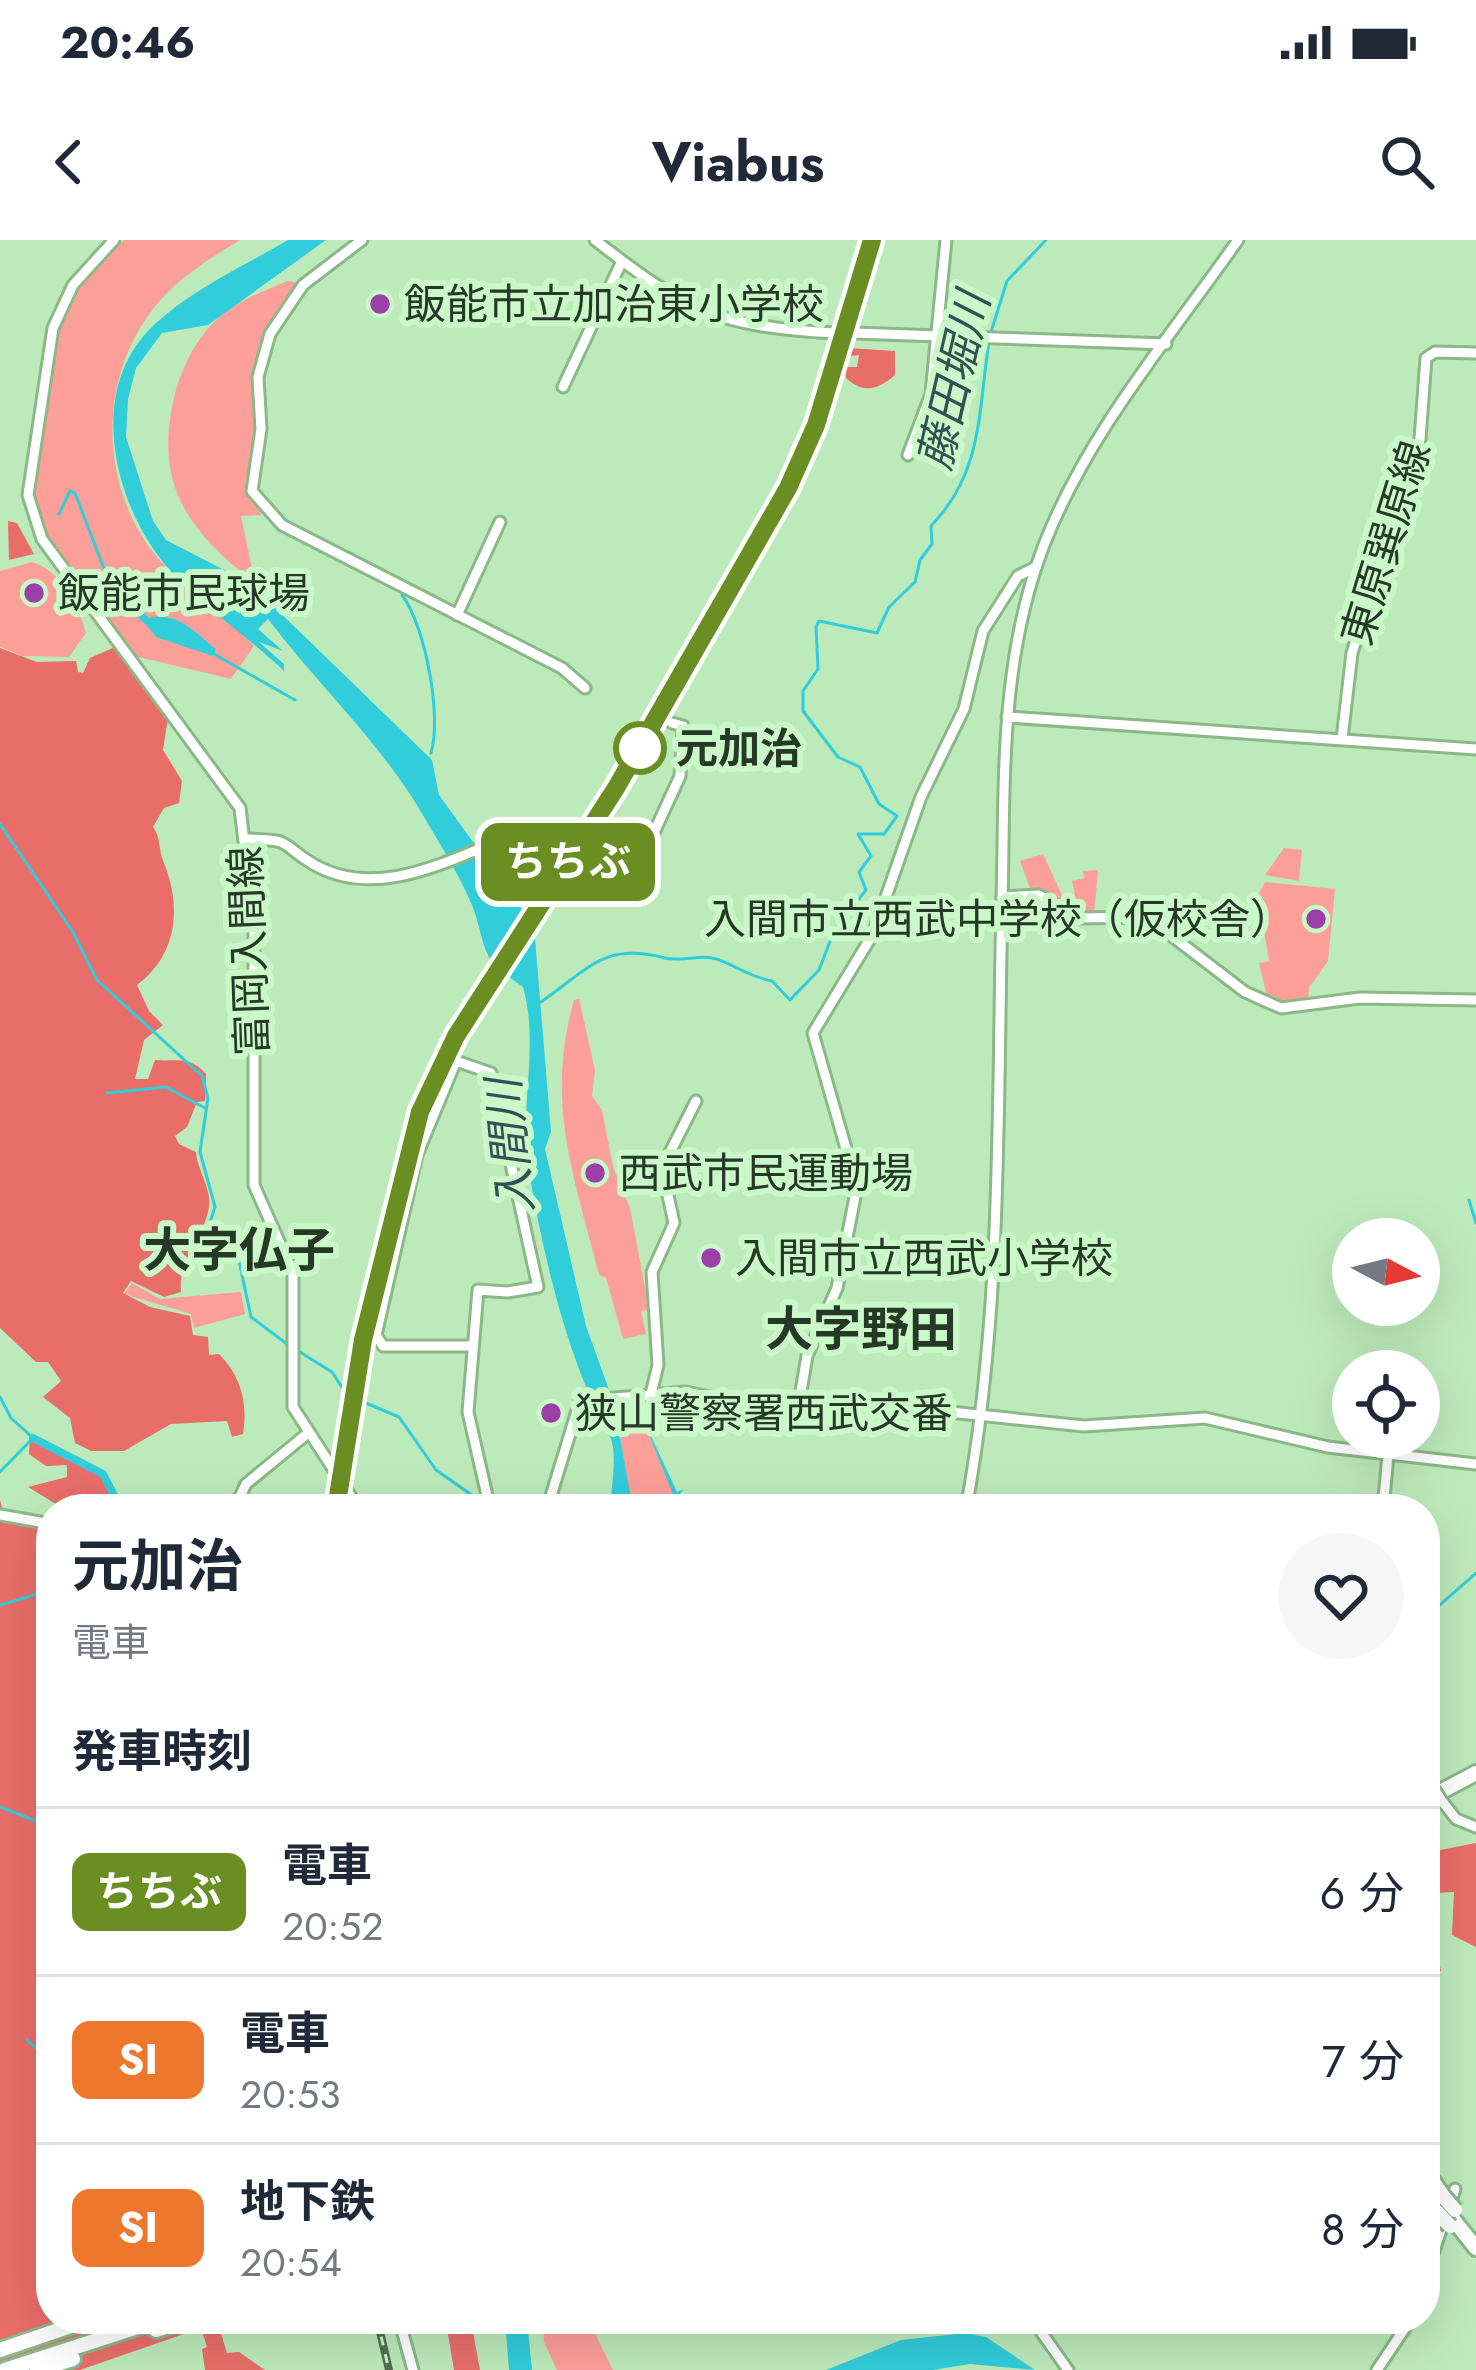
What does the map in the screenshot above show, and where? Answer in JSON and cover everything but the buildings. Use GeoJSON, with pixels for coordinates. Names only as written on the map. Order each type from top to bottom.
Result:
{"type":"FeatureCollection","features":[{"type":"Feature","properties":{"kind":"highway"},"geometry":{"type":"LineString","coordinates":[[1440,1782],[1476,1770]]}},
{"type":"Feature","properties":{"kind":"highway"},"geometry":{"type":"LineString","coordinates":[[1444,2207],[1476,2238]]}},
{"type":"Feature","properties":{"kind":"highway"},"geometry":{"type":"LineString","coordinates":[[1444,2207],[1476,2250]]}},
{"type":"Feature","properties":{"kind":"highway"},"geometry":{"type":"LineString","coordinates":[[0,2346],[36,2332]]}},
{"type":"Feature","properties":{"kind":"highway"},"geometry":{"type":"LineString","coordinates":[[0,2346],[40,2334]]}},
{"type":"Feature","properties":{"kind":"highway"},"geometry":{"type":"LineString","coordinates":[[5,2370],[116,2334]]}},
{"type":"Feature","properties":{"kind":"highway"},"geometry":{"type":"LineString","coordinates":[[38,2370],[144,2334]]}},
{"type":"Feature","properties":{"kind":"street","name":"富岡入間線"},"geometry":{"type":"LineString","coordinates":[[114,240],[73,285],[52,328],[28,508],[42,538],[236,802],[246,839],[254,926],[253,1175],[293,1273],[290,1393],[308,1433],[349,1494]]}},
{"type":"Feature","properties":{"kind":"street"},"geometry":{"type":"LineString","coordinates":[[362,240],[294,295],[264,348],[252,491],[282,525],[562,668],[585,688]]}},
{"type":"Feature","properties":{"kind":"street"},"geometry":{"type":"LineString","coordinates":[[595,240],[709,316],[758,328],[1166,344]]}},
{"type":"Feature","properties":{"kind":"street"},"geometry":{"type":"LineString","coordinates":[[908,455],[928,407],[946,240]]}},
{"type":"Feature","properties":{"kind":"street"},"geometry":{"type":"LineString","coordinates":[[969,1494],[991,1344],[1007,717],[1018,627],[1036,567],[1087,457],[1238,240]]}},
{"type":"Feature","properties":{"kind":"street"},"geometry":{"type":"LineString","coordinates":[[563,387],[622,260]]}},
{"type":"Feature","properties":{"kind":"street","name":"東原巽原線"},"geometry":{"type":"LineString","coordinates":[[1342,739],[1352,653],[1417,451],[1425,362],[1435,352],[1476,353]]}},
{"type":"Feature","properties":{"kind":"street"},"geometry":{"type":"LineString","coordinates":[[457,615],[500,522]]}},
{"type":"Feature","properties":{"kind":"street"},"geometry":{"type":"LineString","coordinates":[[800,1403],[807,1356],[837,1288],[857,1186],[813,1033],[873,934],[921,797],[964,709],[983,631],[1018,576],[1036,567]]}},
{"type":"Feature","properties":{"kind":"street"},"geometry":{"type":"LineString","coordinates":[[1007,717],[1476,748]]}},
{"type":"Feature","properties":{"kind":"street"},"geometry":{"type":"LineString","coordinates":[[640,863],[680,772],[683,726],[672,723]]}},
{"type":"Feature","properties":{"kind":"street"},"geometry":{"type":"LineString","coordinates":[[246,839],[286,841],[312,863],[354,877],[407,876],[486,846]]}},
{"type":"Feature","properties":{"kind":"street"},"geometry":{"type":"LineString","coordinates":[[1002,897],[1039,895],[1077,918],[1147,917],[1245,992],[1281,1008],[1360,998],[1476,1000]]}},
{"type":"Feature","properties":{"kind":"street"},"geometry":{"type":"LineString","coordinates":[[471,1346],[383,1346],[376,1335],[417,1156],[456,1061],[491,1073],[538,1287],[478,1290],[468,1417],[486,1494]]}},
{"type":"Feature","properties":{"kind":"street"},"geometry":{"type":"LineString","coordinates":[[650,1394],[658,1365],[651,1281],[674,1222],[662,1168],[696,1101]]}},
{"type":"Feature","properties":{"kind":"street"},"geometry":{"type":"LineString","coordinates":[[552,1494],[580,1401],[650,1394],[686,1392],[753,1406],[852,1401],[1084,1426],[1205,1418],[1332,1444]]}},
{"type":"Feature","properties":{"kind":"street"},"geometry":{"type":"LineString","coordinates":[[241,1494],[246,1484],[308,1433]]}},
{"type":"Feature","properties":{"kind":"street"},"geometry":{"type":"LineString","coordinates":[[1384,1494],[1388,1458]]}},
{"type":"Feature","properties":{"kind":"street"},"geometry":{"type":"LineString","coordinates":[[1417,1458],[1476,1464]]}},
{"type":"Feature","properties":{"kind":"street"},"geometry":{"type":"LineString","coordinates":[[0,1515],[36,1522]]}},
{"type":"Feature","properties":{"kind":"street"},"geometry":{"type":"LineString","coordinates":[[1440,1799],[1456,1820],[1476,1827]]}},
{"type":"Feature","properties":{"kind":"street"},"geometry":{"type":"LineString","coordinates":[[403,2334],[412,2370]]}},
{"type":"Feature","properties":{"kind":"street"},"geometry":{"type":"LineString","coordinates":[[1042,2334],[1067,2370]]}},
{"type":"Feature","properties":{"kind":"street"},"geometry":{"type":"LineString","coordinates":[[1377,2370],[1401,2334]]}},
{"type":"Feature","properties":{"kind":"shaded area"},"geometry":{"type":"Polygon","coordinates":[[[124,240],[240,240],[182,279],[153,309],[123,364],[112,425],[120,487],[147,544],[171,572],[254,646],[231,679],[134,656],[45,535],[30,495],[58,327],[83,280],[124,240]]]}},
{"type":"Feature","properties":{"kind":"shaded area"},"geometry":{"type":"Polygon","coordinates":[[[287,281],[302,283],[270,327],[254,374],[256,433],[248,483],[261,515],[241,516],[255,583],[210,543],[181,502],[172,478],[169,425],[182,372],[206,331],[237,304],[287,281]]]}},
{"type":"Feature","properties":{"kind":"shaded area"},"geometry":{"type":"Polygon","coordinates":[[[848,348],[895,351],[895,375],[870,388],[852,383],[845,367],[857,367],[859,355],[843,357],[848,348]]]}},
{"type":"Feature","properties":{"kind":"shaded area"},"geometry":{"type":"Polygon","coordinates":[[[8,521],[17,523],[34,554],[9,560],[8,521]]]}},
{"type":"Feature","properties":{"kind":"shaded area","name":"飯能市民球場"},"geometry":{"type":"Polygon","coordinates":[[[32,562],[60,581],[78,611],[86,633],[69,657],[22,656],[0,647],[0,571],[32,562]]]}},
{"type":"Feature","properties":{"kind":"shaded area"},"geometry":{"type":"Polygon","coordinates":[[[115,647],[169,712],[163,750],[182,781],[179,803],[164,808],[153,827],[170,880],[174,913],[161,960],[137,985],[149,1011],[163,1025],[144,1040],[135,1079],[148,1079],[155,1060],[188,1062],[206,1074],[205,1101],[197,1102],[187,1127],[175,1136],[179,1144],[196,1152],[209,1200],[206,1219],[183,1268],[181,1292],[164,1297],[131,1281],[123,1293],[150,1307],[190,1316],[193,1335],[208,1337],[209,1355],[219,1354],[238,1381],[244,1423],[243,1434],[232,1437],[227,1421],[171,1424],[124,1451],[91,1451],[75,1443],[70,1418],[43,1397],[61,1381],[48,1362],[36,1362],[0,1328],[0,648],[37,662],[76,661],[78,672],[83,673],[90,658],[115,647]]]}},
{"type":"Feature","properties":{"kind":"shaded area"},"geometry":{"type":"Polygon","coordinates":[[[1284,848],[1302,850],[1299,881],[1265,875],[1284,848]]]}},
{"type":"Feature","properties":{"kind":"shaded area"},"geometry":{"type":"Polygon","coordinates":[[[1043,854],[1062,895],[1075,894],[1072,881],[1084,878],[1083,871],[1098,870],[1094,916],[1031,891],[1020,861],[1043,854]]]}},
{"type":"Feature","properties":{"kind":"shaded area"},"geometry":{"type":"Polygon","coordinates":[[[1265,882],[1335,889],[1328,961],[1309,988],[1308,1001],[1282,1004],[1267,996],[1259,963],[1269,961],[1258,895],[1265,882]]]}},
{"type":"Feature","properties":{"kind":"shaded area","name":"西武市民運動場"},"geometry":{"type":"Polygon","coordinates":[[[579,999],[595,1070],[592,1096],[602,1110],[613,1167],[630,1208],[648,1303],[648,1310],[641,1311],[646,1334],[623,1339],[606,1278],[599,1275],[566,1139],[562,1073],[574,1000],[579,999]]]}},
{"type":"Feature","properties":{"kind":"shaded area"},"geometry":{"type":"Polygon","coordinates":[[[132,1283],[160,1299],[241,1292],[245,1314],[194,1328],[191,1314],[124,1294],[132,1283]]]}},
{"type":"Feature","properties":{"kind":"shaded area"},"geometry":{"type":"Polygon","coordinates":[[[618,1415],[648,1432],[675,1494],[627,1494],[618,1415]]]}},
{"type":"Feature","properties":{"kind":"shaded area"},"geometry":{"type":"Polygon","coordinates":[[[30,1434],[95,1471],[112,1494],[40,1494],[28,1487],[67,1477],[67,1465],[46,1466],[29,1454],[30,1434]]]}},
{"type":"Feature","properties":{"kind":"shaded area"},"geometry":{"type":"Polygon","coordinates":[[[0,1500],[3,1511],[36,1519],[36,2334],[184,2334],[80,2370],[0,2370],[0,1500]]]}},
{"type":"Feature","properties":{"kind":"shaded area"},"geometry":{"type":"Polygon","coordinates":[[[1476,1843],[1476,1947],[1452,1935],[1454,1892],[1440,1893],[1440,1850],[1476,1843]]]}},
{"type":"Feature","properties":{"kind":"shaded area"},"geometry":{"type":"Polygon","coordinates":[[[203,2334],[221,2334],[227,2353],[239,2352],[265,2370],[205,2370],[202,2349],[207,2347],[203,2334]]]}},
{"type":"Feature","properties":{"kind":"shaded area"},"geometry":{"type":"Polygon","coordinates":[[[448,2334],[473,2334],[480,2370],[454,2370],[448,2334]]]}},
{"type":"Feature","properties":{"kind":"shaded area"},"geometry":{"type":"Polygon","coordinates":[[[544,2334],[595,2334],[613,2370],[557,2370],[544,2334]]]}},
{"type":"Feature","properties":{"kind":"water","name":"入間川"},"geometry":{"type":"Polygon","coordinates":[[[288,240],[326,240],[208,325],[162,333],[136,368],[126,437],[153,521],[166,540],[226,571],[255,599],[269,602],[432,760],[439,795],[534,926],[551,1132],[545,1149],[586,1326],[616,1409],[644,1421],[677,1492],[684,1489],[680,1494],[673,1494],[648,1432],[622,1415],[617,1420],[630,1494],[612,1494],[612,1442],[570,1342],[529,1172],[530,1032],[523,987],[509,977],[504,979],[496,968],[455,870],[406,788],[369,739],[268,619],[258,629],[283,651],[259,642],[284,664],[284,671],[180,581],[148,541],[132,511],[114,446],[120,380],[133,350],[155,324],[219,279],[288,240]]]}},
{"type":"Feature","properties":{"kind":"water"},"geometry":{"type":"Polygon","coordinates":[[[119,587],[149,618],[169,618],[194,630],[216,649],[213,656],[156,637],[124,602],[119,587]]]}},
{"type":"Feature","properties":{"kind":"water"},"geometry":{"type":"Polygon","coordinates":[[[506,2334],[528,2334],[532,2370],[509,2370],[506,2334]]]}},
{"type":"Feature","properties":{"kind":"water"},"geometry":{"type":"Polygon","coordinates":[[[957,2334],[986,2337],[1035,2370],[970,2364],[932,2370],[826,2370],[901,2340],[957,2334]]]}},
{"type":"Feature","properties":{"kind":"waterway","name":"藤田堀川"},"geometry":{"type":"LineString","coordinates":[[991,332],[1007,281],[1046,240]]}},
{"type":"Feature","properties":{"kind":"waterway","name":"藤田堀川"},"geometry":{"type":"LineString","coordinates":[[541,1002],[599,961],[627,953],[719,960],[772,981],[790,1000],[819,970],[834,931],[866,890],[859,872],[871,856],[858,834],[884,834],[897,816],[879,804],[860,767],[838,757],[803,711],[803,691],[818,669],[816,627],[819,621],[877,633],[889,607],[915,582],[920,560],[932,544],[931,526],[948,506],[969,463],[989,342]]}},
{"type":"Feature","properties":{"kind":"waterway"},"geometry":{"type":"LineString","coordinates":[[59,514],[70,491],[75,493],[103,566],[117,587]]}},
{"type":"Feature","properties":{"kind":"waterway"},"geometry":{"type":"LineString","coordinates":[[402,595],[418,628],[430,673],[431,753]]}},
{"type":"Feature","properties":{"kind":"waterway"},"geometry":{"type":"LineString","coordinates":[[214,654],[295,700]]}},
{"type":"Feature","properties":{"kind":"waterway"},"geometry":{"type":"LineString","coordinates":[[0,824],[73,932],[97,980],[202,1076],[208,1098],[200,1152],[215,1207],[206,1234],[239,1261],[251,1317],[287,1344]]}},
{"type":"Feature","properties":{"kind":"waterway"},"geometry":{"type":"LineString","coordinates":[[107,1093],[166,1087],[205,1108]]}},
{"type":"Feature","properties":{"kind":"waterway"},"geometry":{"type":"LineString","coordinates":[[1469,1200],[1476,1223]]}},
{"type":"Feature","properties":{"kind":"waterway"},"geometry":{"type":"LineString","coordinates":[[295,1349],[332,1372],[347,1395],[399,1417],[436,1470],[470,1494]]}},
{"type":"Feature","properties":{"kind":"waterway"},"geometry":{"type":"LineString","coordinates":[[0,1397],[11,1418],[33,1438],[0,1472]]}},
{"type":"Feature","properties":{"kind":"waterway"},"geometry":{"type":"LineString","coordinates":[[33,1438],[103,1474],[113,1494]]}},
{"type":"Feature","properties":{"kind":"waterway"},"geometry":{"type":"LineString","coordinates":[[1440,1605],[1476,1573]]}},
{"type":"Feature","properties":{"kind":"waterway"},"geometry":{"type":"LineString","coordinates":[[0,1605],[36,1594]]}},
{"type":"Feature","properties":{"kind":"waterway"},"geometry":{"type":"LineString","coordinates":[[0,1807],[36,1821]]}},
{"type":"Feature","properties":{"kind":"waterway"},"geometry":{"type":"LineString","coordinates":[[27,2040],[36,2048]]}},
{"type":"Feature","properties":{"kind":"railway"},"geometry":{"type":"LineString","coordinates":[[334,1494],[360,1339],[417,1111],[454,1035],[584,831],[785,487],[813,424],[869,240]]}},
{"type":"Feature","properties":{"kind":"railway"},"geometry":{"type":"LineString","coordinates":[[381,2334],[389,2370]]}},
{"type":"Feature","properties":{"kind":"train","name":"ちちぶ"},"geometry":{"type":"LineString","coordinates":[[338,1494],[363,1340],[401,1172],[435,1076],[477,1001],[616,788],[788,488],[816,425],[872,240]]}},
{"type":"Feature","properties":{"kind":"place","name":"飯能市立加治東小学校"},"geometry":{"type":"Point","coordinates":[380,304]}},
{"type":"Feature","properties":{"kind":"place","name":"飯能市民球場"},"geometry":{"type":"Point","coordinates":[34,593]}},
{"type":"Feature","properties":{"kind":"place","name":"元加治"},"geometry":{"type":"Point","coordinates":[640,748]}},
{"type":"Feature","properties":{"kind":"place","name":"入間市立西武中学校（仮校舎）"},"geometry":{"type":"Point","coordinates":[1316,919]}},
{"type":"Feature","properties":{"kind":"place","name":"西武市民運動場"},"geometry":{"type":"Point","coordinates":[595,1173]}},
{"type":"Feature","properties":{"kind":"place","name":"入間市立西武小学校"},"geometry":{"type":"Point","coordinates":[711,1258]}},
{"type":"Feature","properties":{"kind":"place","name":"狭山警察署西武交番"},"geometry":{"type":"Point","coordinates":[551,1413]}},
{"type":"Feature","properties":{"kind":"district","name":"大字仏子"},"geometry":{"type":"Point","coordinates":[239,1250]}},
{"type":"Feature","properties":{"kind":"district","name":"大字野田"},"geometry":{"type":"Point","coordinates":[861,1329]}}]}
